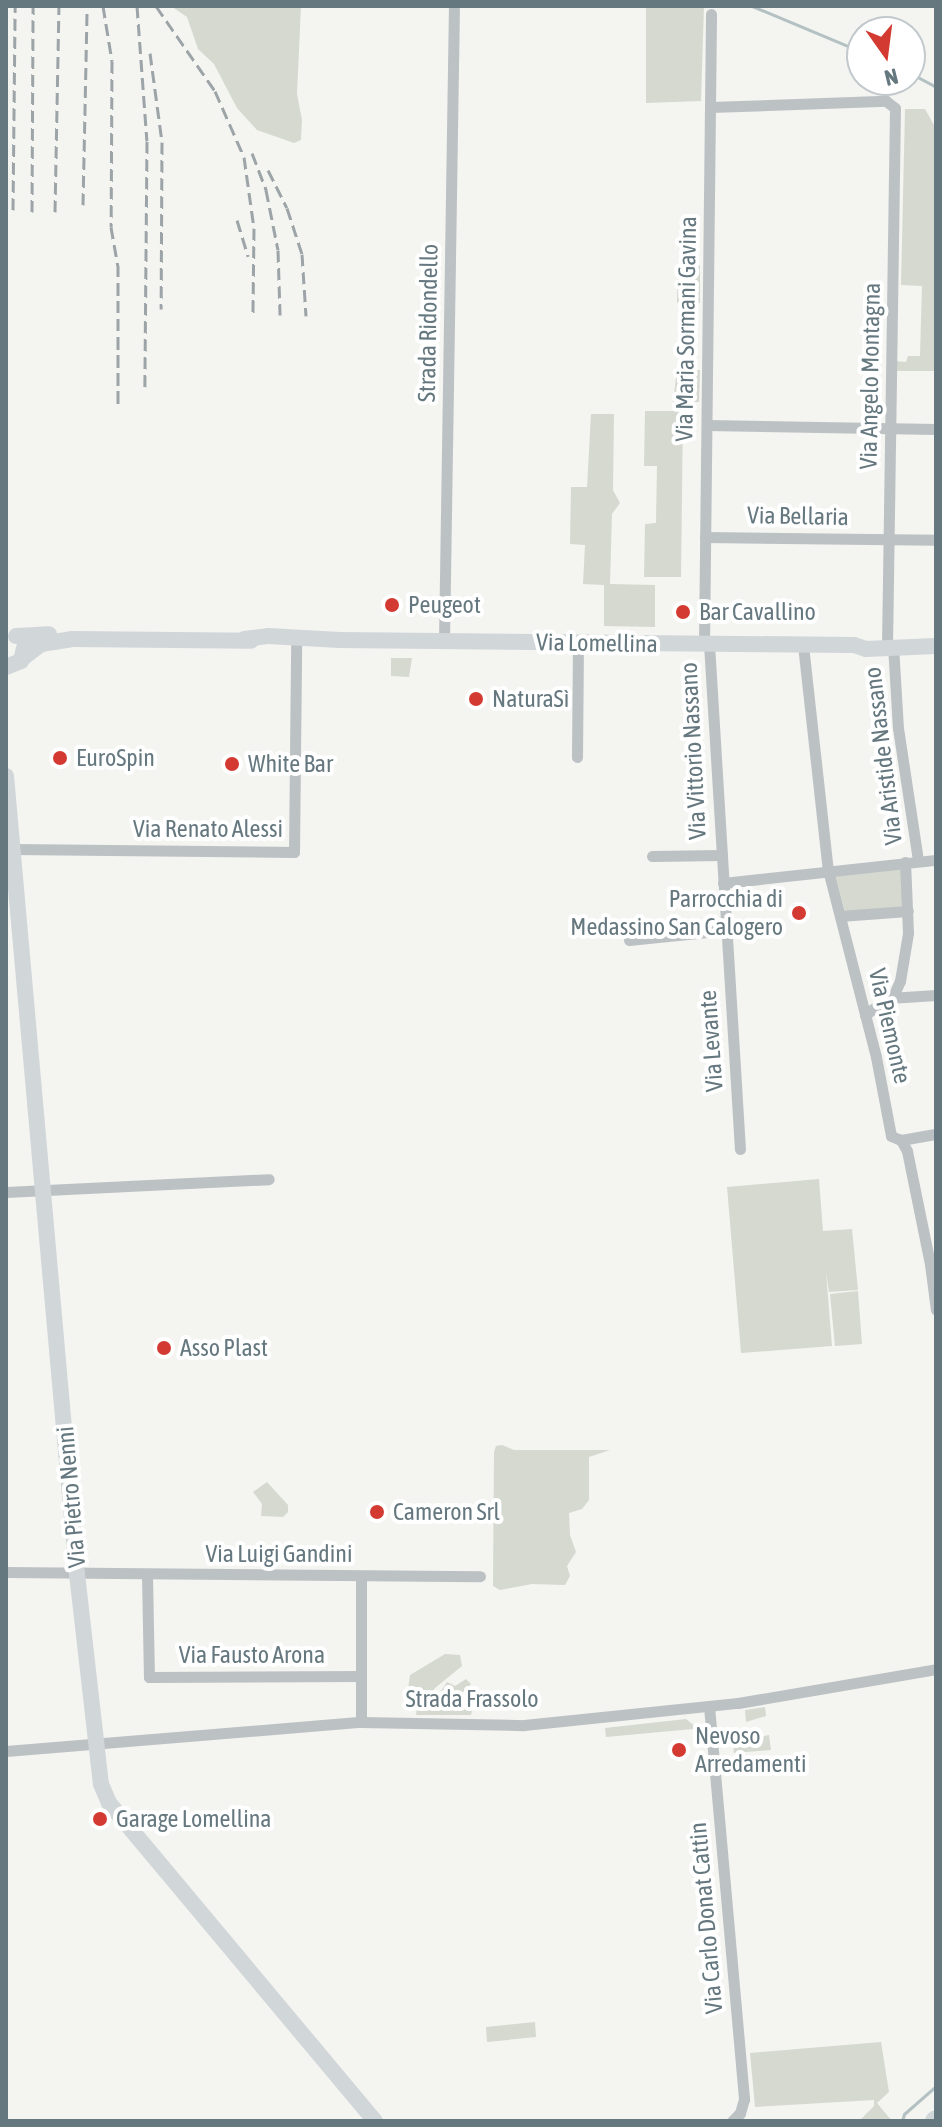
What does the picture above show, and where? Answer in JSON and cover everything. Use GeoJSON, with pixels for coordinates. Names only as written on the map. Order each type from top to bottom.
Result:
{"type":"FeatureCollection","features":[{"type":"Feature","properties":{"kind":"street","name":"Strada Ridondello"},"geometry":{"type":"LineString","coordinates":[[444,641],[454,6]]}},
{"type":"Feature","properties":{"kind":"street","name":"Via Maria Sormani Gavina"},"geometry":{"type":"LineString","coordinates":[[707,644],[705,537],[711,14]]}},
{"type":"Feature","properties":{"kind":"street","name":"Via Angelo Montagna"},"geometry":{"type":"LineString","coordinates":[[710,107],[886,101],[895,108],[889,645]]}},
{"type":"Feature","properties":{"kind":"street"},"geometry":{"type":"LineString","coordinates":[[707,425],[936,429]]}},
{"type":"Feature","properties":{"kind":"street","name":"Via Bellaria"},"geometry":{"type":"LineString","coordinates":[[705,537],[936,540]]}},
{"type":"Feature","properties":{"kind":"street","name":"Via Lomellina"},"geometry":{"type":"LineString","coordinates":[[9,634],[59,633],[118,638]]}},
{"type":"Feature","properties":{"kind":"street","name":"Via Lomellina"},"geometry":{"type":"LineString","coordinates":[[9,634],[24,646],[13,668]]}},
{"type":"Feature","properties":{"kind":"street","name":"Via Lomellina"},"geometry":{"type":"LineString","coordinates":[[244,639],[279,636],[340,640],[854,645],[866,649],[889,645],[936,646]]}},
{"type":"Feature","properties":{"kind":"street","name":"Via Lomellina"},"geometry":{"type":"LineString","coordinates":[[13,668],[33,648],[48,642],[118,638],[244,639],[296,644],[340,640]]}},
{"type":"Feature","properties":{"kind":"street"},"geometry":{"type":"LineString","coordinates":[[577,757],[578,643]]}},
{"type":"Feature","properties":{"kind":"street","name":"Via Renato Alessi"},"geometry":{"type":"LineString","coordinates":[[13,849],[294,852],[296,644]]}},
{"type":"Feature","properties":{"kind":"street","name":"Via Vittorio Nassano"},"geometry":{"type":"LineString","coordinates":[[707,644],[726,930]]}},
{"type":"Feature","properties":{"kind":"street"},"geometry":{"type":"LineString","coordinates":[[803,645],[828,870]]}},
{"type":"Feature","properties":{"kind":"street","name":"Via Aristide Nassano"},"geometry":{"type":"LineString","coordinates":[[865,1015],[895,992],[900,981],[912,862],[889,645]]}},
{"type":"Feature","properties":{"kind":"street","name":"Via Pietro Nenni"},"geometry":{"type":"LineString","coordinates":[[6,776],[77,1574],[94,1744],[101,1784],[109,1803],[375,2121]]}},
{"type":"Feature","properties":{"kind":"street","name":"Via Vittorio Nassano"},"geometry":{"type":"LineString","coordinates":[[652,856],[722,855]]}},
{"type":"Feature","properties":{"kind":"street"},"geometry":{"type":"LineString","coordinates":[[723,883],[936,860]]}},
{"type":"Feature","properties":{"kind":"street","name":"Via Piemonte"},"geometry":{"type":"LineString","coordinates":[[828,870],[865,1015],[891,1136],[901,1140]]}},
{"type":"Feature","properties":{"kind":"street"},"geometry":{"type":"LineString","coordinates":[[840,916],[908,911]]}},
{"type":"Feature","properties":{"kind":"street"},"geometry":{"type":"LineString","coordinates":[[629,940],[726,930]]}},
{"type":"Feature","properties":{"kind":"street","name":"Via Levante"},"geometry":{"type":"LineString","coordinates":[[726,930],[740,1149]]}},
{"type":"Feature","properties":{"kind":"street"},"geometry":{"type":"LineString","coordinates":[[887,998],[936,995]]}},
{"type":"Feature","properties":{"kind":"street"},"geometry":{"type":"LineString","coordinates":[[936,1134],[901,1140],[907,1151],[936,1310]]}},
{"type":"Feature","properties":{"kind":"street"},"geometry":{"type":"LineString","coordinates":[[6,1192],[269,1179]]}},
{"type":"Feature","properties":{"kind":"street","name":"Via Luigi Gandini"},"geometry":{"type":"LineString","coordinates":[[6,1572],[480,1576]]}},
{"type":"Feature","properties":{"kind":"street","name":"Via Fausto Arona"},"geometry":{"type":"LineString","coordinates":[[147,1575],[149,1677],[361,1676]]}},
{"type":"Feature","properties":{"kind":"street","name":"Via Fausto Arona"},"geometry":{"type":"LineString","coordinates":[[361,1576],[361,1722]]}},
{"type":"Feature","properties":{"kind":"street","name":"Strada Frassolo"},"geometry":{"type":"LineString","coordinates":[[6,1751],[361,1722],[499,1726],[709,1706],[936,1669]]}},
{"type":"Feature","properties":{"kind":"street","name":"Via Carlo Donat Cattin"},"geometry":{"type":"LineString","coordinates":[[709,1706],[744,2099],[740,2113],[732,2121]]}},
{"type":"Feature","properties":{"kind":"shaded area"},"geometry":{"type":"Polygon","coordinates":[[[171,6],[301,6],[297,94],[302,120],[301,140],[294,143],[257,130],[237,108],[214,64],[198,49],[187,17],[171,6]]]}},
{"type":"Feature","properties":{"kind":"shaded area"},"geometry":{"type":"Polygon","coordinates":[[[646,6],[704,6],[701,101],[646,103],[646,6]]]}},
{"type":"Feature","properties":{"kind":"shaded area"},"geometry":{"type":"Polygon","coordinates":[[[905,109],[925,109],[934,125],[936,138],[936,371],[896,371],[896,361],[906,362],[908,356],[920,356],[922,286],[901,285],[905,109]]]}},
{"type":"Feature","properties":{"kind":"shaded area"},"geometry":{"type":"Polygon","coordinates":[[[678,266],[700,266],[700,303],[677,303],[678,266]]]}},
{"type":"Feature","properties":{"kind":"shaded area"},"geometry":{"type":"Polygon","coordinates":[[[677,370],[700,370],[699,402],[673,402],[677,370]]]}},
{"type":"Feature","properties":{"kind":"shaded area"},"geometry":{"type":"Polygon","coordinates":[[[645,411],[683,411],[681,577],[644,577],[645,524],[656,523],[657,466],[644,466],[645,411]]]}},
{"type":"Feature","properties":{"kind":"shaded area"},"geometry":{"type":"Polygon","coordinates":[[[591,414],[614,414],[613,490],[620,503],[612,514],[610,584],[655,585],[655,627],[604,626],[604,585],[583,584],[585,545],[570,544],[571,487],[587,487],[591,414]]]}},
{"type":"Feature","properties":{"kind":"shaded area"},"geometry":{"type":"Polygon","coordinates":[[[391,658],[412,658],[409,677],[391,676],[391,658]]]}},
{"type":"Feature","properties":{"kind":"shaded area"},"geometry":{"type":"Polygon","coordinates":[[[902,868],[904,908],[845,912],[835,874],[902,868]]]}},
{"type":"Feature","properties":{"kind":"shaded area"},"geometry":{"type":"Polygon","coordinates":[[[819,1179],[823,1231],[852,1229],[858,1290],[829,1292],[826,1272],[832,1346],[741,1353],[727,1187],[819,1179]]]}},
{"type":"Feature","properties":{"kind":"shaded area"},"geometry":{"type":"Polygon","coordinates":[[[858,1291],[862,1344],[835,1346],[830,1294],[858,1291]]]}},
{"type":"Feature","properties":{"kind":"shaded area"},"geometry":{"type":"Polygon","coordinates":[[[496,1446],[514,1450],[610,1450],[589,1457],[589,1500],[582,1509],[569,1513],[570,1535],[576,1552],[567,1566],[570,1576],[565,1585],[532,1584],[500,1590],[493,1586],[494,1452],[496,1446]]]}},
{"type":"Feature","properties":{"kind":"shaded area"},"geometry":{"type":"Polygon","coordinates":[[[267,1482],[288,1505],[288,1512],[283,1517],[261,1516],[262,1504],[253,1492],[267,1482]]]}},
{"type":"Feature","properties":{"kind":"shaded area"},"geometry":{"type":"Polygon","coordinates":[[[445,1654],[460,1655],[462,1666],[435,1688],[427,1701],[406,1703],[410,1675],[445,1654]]]}},
{"type":"Feature","properties":{"kind":"shaded area"},"geometry":{"type":"Polygon","coordinates":[[[466,1679],[471,1684],[463,1692],[463,1706],[472,1711],[471,1715],[416,1715],[417,1708],[435,1700],[447,1682],[455,1686],[466,1679]]]}},
{"type":"Feature","properties":{"kind":"shaded area"},"geometry":{"type":"Polygon","coordinates":[[[765,1707],[766,1716],[746,1722],[745,1710],[765,1707]]]}},
{"type":"Feature","properties":{"kind":"shaded area"},"geometry":{"type":"Polygon","coordinates":[[[686,1719],[696,1727],[698,1736],[694,1737],[693,1729],[606,1737],[605,1728],[686,1719]]]}},
{"type":"Feature","properties":{"kind":"shaded area"},"geometry":{"type":"Polygon","coordinates":[[[769,1735],[771,1750],[734,1753],[733,1743],[769,1735]]]}},
{"type":"Feature","properties":{"kind":"shaded area"},"geometry":{"type":"Polygon","coordinates":[[[535,2022],[536,2037],[487,2042],[486,2027],[535,2022]]]}},
{"type":"Feature","properties":{"kind":"shaded area"},"geometry":{"type":"Polygon","coordinates":[[[881,2042],[889,2092],[877,2103],[892,2121],[859,2121],[874,2106],[874,2100],[755,2107],[750,2053],[881,2042]]]}},
{"type":"Feature","properties":{"kind":"waterway"},"geometry":{"type":"LineString","coordinates":[[752,6],[846,45]]}},
{"type":"Feature","properties":{"kind":"waterway"},"geometry":{"type":"LineString","coordinates":[[926,82],[936,87]]}},
{"type":"Feature","properties":{"kind":"waterway"},"geometry":{"type":"LineString","coordinates":[[902,2121],[904,2114],[936,2086]]}},
{"type":"Feature","properties":{"kind":"railway"},"geometry":{"type":"LineString","coordinates":[[13,210],[15,6]]}},
{"type":"Feature","properties":{"kind":"railway"},"geometry":{"type":"LineString","coordinates":[[32,212],[33,6]]}},
{"type":"Feature","properties":{"kind":"railway"},"geometry":{"type":"LineString","coordinates":[[55,212],[59,6]]}},
{"type":"Feature","properties":{"kind":"railway"},"geometry":{"type":"LineString","coordinates":[[83,205],[87,6]]}},
{"type":"Feature","properties":{"kind":"railway"},"geometry":{"type":"LineString","coordinates":[[103,6],[112,61],[111,227],[118,265],[118,407]]}},
{"type":"Feature","properties":{"kind":"railway"},"geometry":{"type":"LineString","coordinates":[[137,6],[147,141],[145,390]]}},
{"type":"Feature","properties":{"kind":"railway"},"geometry":{"type":"LineString","coordinates":[[156,6],[215,91],[244,157],[254,228],[253,316]]}},
{"type":"Feature","properties":{"kind":"railway"},"geometry":{"type":"LineString","coordinates":[[150,53],[162,142],[161,309]]}},
{"type":"Feature","properties":{"kind":"railway"},"geometry":{"type":"LineString","coordinates":[[252,153],[266,190],[278,250],[280,315]]}},
{"type":"Feature","properties":{"kind":"railway"},"geometry":{"type":"LineString","coordinates":[[268,170],[287,208],[302,254],[306,316]]}},
{"type":"Feature","properties":{"kind":"railway"},"geometry":{"type":"LineString","coordinates":[[237,220],[248,256]]}},
{"type":"Feature","properties":{"kind":"place","name":"Peugeot"},"geometry":{"type":"Point","coordinates":[392,605]}},
{"type":"Feature","properties":{"kind":"place","name":"Bar Cavallino"},"geometry":{"type":"Point","coordinates":[683,612]}},
{"type":"Feature","properties":{"kind":"place","name":"NaturaSì"},"geometry":{"type":"Point","coordinates":[476,699]}},
{"type":"Feature","properties":{"kind":"place","name":"EuroSpin"},"geometry":{"type":"Point","coordinates":[60,758]}},
{"type":"Feature","properties":{"kind":"place","name":"White Bar"},"geometry":{"type":"Point","coordinates":[232,764]}},
{"type":"Feature","properties":{"kind":"place","name":"Parrocchia di Medassino San Calogero"},"geometry":{"type":"Point","coordinates":[799,913]}},
{"type":"Feature","properties":{"kind":"place","name":"Asso Plast"},"geometry":{"type":"Point","coordinates":[164,1348]}},
{"type":"Feature","properties":{"kind":"place","name":"Cameron Srl"},"geometry":{"type":"Point","coordinates":[377,1512]}},
{"type":"Feature","properties":{"kind":"place","name":"Nevoso Arredamenti"},"geometry":{"type":"Point","coordinates":[679,1750]}},
{"type":"Feature","properties":{"kind":"place","name":"Garage Lomellina"},"geometry":{"type":"Point","coordinates":[100,1819]}}]}
